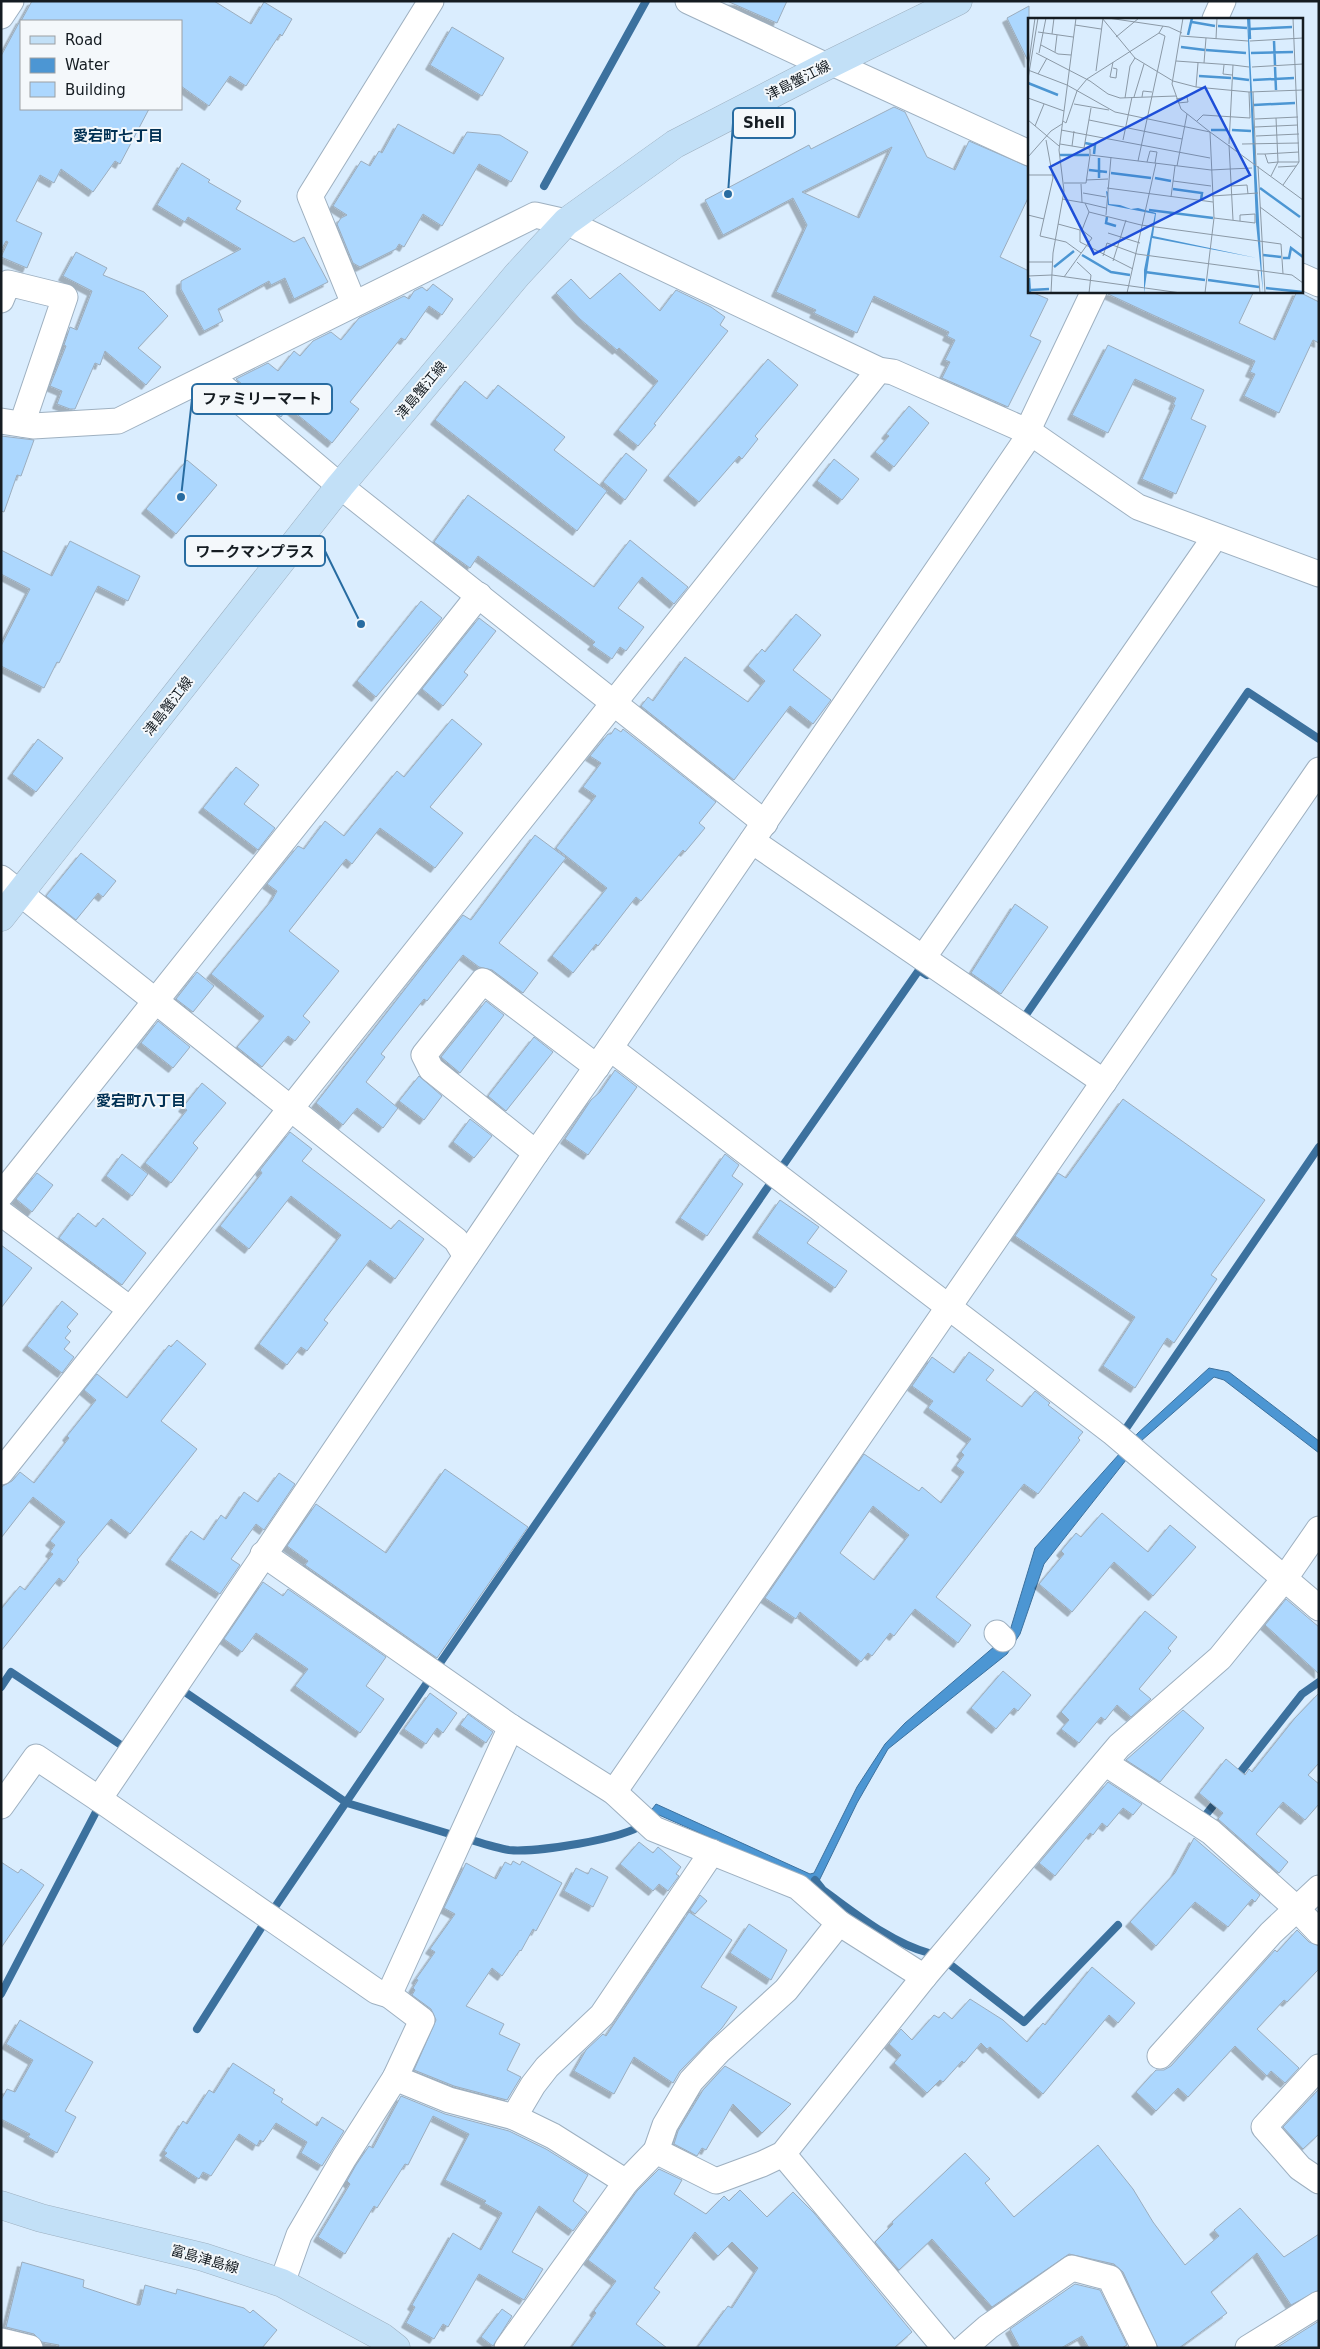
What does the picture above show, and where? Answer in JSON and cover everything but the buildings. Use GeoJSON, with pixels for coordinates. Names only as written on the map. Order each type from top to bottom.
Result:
{"type":"FeatureCollection","features":[{"type":"Feature","properties":{"kind":"main road","name":"津島蟹江線"},"geometry":{"type":"LineString","coordinates":[[1,917],[11,886],[340,486],[517,275],[566,222],[675,144],[958,1]]}},
{"type":"Feature","properties":{"kind":"main road","name":"富島津島線"},"geometry":{"type":"LineString","coordinates":[[1,2205],[41,2218],[203,2258],[282,2283],[382,2337],[396,2348]]}},
{"type":"Feature","properties":{"kind":"street"},"geometry":{"type":"LineString","coordinates":[[1,16],[11,1]]}},
{"type":"Feature","properties":{"kind":"street"},"geometry":{"type":"LineString","coordinates":[[354,304],[310,196],[431,1]]}},
{"type":"Feature","properties":{"kind":"street"},"geometry":{"type":"LineString","coordinates":[[688,1],[1028,153]]}},
{"type":"Feature","properties":{"kind":"street"},"geometry":{"type":"LineString","coordinates":[[1215,18],[1223,1]]}},
{"type":"Feature","properties":{"kind":"street"},"geometry":{"type":"LineString","coordinates":[[1,300],[8,283],[65,297],[12,423],[33,426],[118,421],[534,215],[566,222],[879,370],[893,372],[1029,432],[1138,507],[1319,574]]}},
{"type":"Feature","properties":{"kind":"street"},"geometry":{"type":"LineString","coordinates":[[1302,276],[1319,284]]}},
{"type":"Feature","properties":{"kind":"street"},"geometry":{"type":"LineString","coordinates":[[99,1799],[263,1554],[536,1153],[604,1058],[759,832],[1029,432],[1094,292]]}},
{"type":"Feature","properties":{"kind":"street"},"geometry":{"type":"LineString","coordinates":[[1,1472],[879,370]]}},
{"type":"Feature","properties":{"kind":"street"},"geometry":{"type":"LineString","coordinates":[[210,376],[340,486],[614,704],[759,832],[923,958],[1104,1082]]}},
{"type":"Feature","properties":{"kind":"street"},"geometry":{"type":"LineString","coordinates":[[923,958],[1215,537]]}},
{"type":"Feature","properties":{"kind":"street"},"geometry":{"type":"LineString","coordinates":[[1,1195],[479,595]]}},
{"type":"Feature","properties":{"kind":"street"},"geometry":{"type":"LineString","coordinates":[[614,1792],[1319,770]]}},
{"type":"Feature","properties":{"kind":"street"},"geometry":{"type":"LineString","coordinates":[[11,886],[456,1240],[466,1256]]}},
{"type":"Feature","properties":{"kind":"street"},"geometry":{"type":"LineString","coordinates":[[536,1153],[430,1069],[424,1055],[483,981],[604,1058],[950,1306],[1131,1447],[1319,1608]]}},
{"type":"Feature","properties":{"kind":"street"},"geometry":{"type":"LineString","coordinates":[[1,1213],[130,1309]]}},
{"type":"Feature","properties":{"kind":"street"},"geometry":{"type":"LineString","coordinates":[[656,2151],[716,2181],[783,2154],[924,1977],[1119,1746],[1220,1658],[1285,1578],[1319,1529]]}},
{"type":"Feature","properties":{"kind":"street"},"geometry":{"type":"LineString","coordinates":[[263,1554],[511,1727],[614,1792],[654,1829],[712,1852],[802,1879],[839,1924],[924,1977]]}},
{"type":"Feature","properties":{"kind":"street"},"geometry":{"type":"LineString","coordinates":[[389,1995],[511,1727]]}},
{"type":"Feature","properties":{"kind":"street"},"geometry":{"type":"LineString","coordinates":[[1,1806],[36,1757],[376,1991],[389,1995],[422,2020],[395,2078],[344,2158],[299,2235],[282,2283]]}},
{"type":"Feature","properties":{"kind":"street"},"geometry":{"type":"LineString","coordinates":[[1105,1763],[1210,1832],[1296,1908],[1319,1932]]}},
{"type":"Feature","properties":{"kind":"street"},"geometry":{"type":"LineString","coordinates":[[514,2118],[533,2085],[547,2067],[602,2015],[712,1852]]}},
{"type":"Feature","properties":{"kind":"street"},"geometry":{"type":"LineString","coordinates":[[1160,2056],[1271,1933],[1319,1888]]}},
{"type":"Feature","properties":{"kind":"street"},"geometry":{"type":"LineString","coordinates":[[507,2348],[626,2182],[656,2151],[665,2125],[691,2081],[719,2051],[786,1990],[839,1924]]}},
{"type":"Feature","properties":{"kind":"street"},"geometry":{"type":"LineString","coordinates":[[1319,2067],[1264,2127],[1300,2168],[1319,2181]]}},
{"type":"Feature","properties":{"kind":"street"},"geometry":{"type":"LineString","coordinates":[[395,2078],[449,2100],[514,2118],[553,2136],[626,2182]]}},
{"type":"Feature","properties":{"kind":"street"},"geometry":{"type":"LineString","coordinates":[[783,2154],[945,2348]]}},
{"type":"Feature","properties":{"kind":"street"},"geometry":{"type":"LineString","coordinates":[[964,2348],[988,2327],[1072,2268],[1110,2278],[1144,2348]]}},
{"type":"Feature","properties":{"kind":"street"},"geometry":{"type":"LineString","coordinates":[[1248,2348],[1319,2304]]}},
{"type":"Feature","properties":{"kind":"street"},"geometry":{"type":"LineString","coordinates":[[1,2341],[30,2348]]}},
{"type":"Feature","properties":{"kind":"water"},"geometry":{"type":"Polygon","coordinates":[[[1209,1368],[1229,1372],[1319,1441],[1319,1453],[1224,1380],[1214,1377],[1141,1441],[1044,1564],[1020,1634],[1007,1654],[888,1749],[857,1803],[817,1885],[659,1815],[641,1828],[639,1826],[656,1804],[810,1874],[814,1873],[857,1787],[885,1744],[905,1723],[1009,1634],[1035,1548],[1138,1433],[1209,1368]]]}},
{"type":"Feature","properties":{"kind":"waterway"},"geometry":{"type":"LineString","coordinates":[[544,186],[646,1]]}},
{"type":"Feature","properties":{"kind":"waterway"},"geometry":{"type":"LineString","coordinates":[[1023,1019],[1248,692],[1319,739]]}},
{"type":"Feature","properties":{"kind":"waterway"},"geometry":{"type":"LineString","coordinates":[[784,1164],[919,970],[927,975]]}},
{"type":"Feature","properties":{"kind":"waterway"},"geometry":{"type":"LineString","coordinates":[[1127,1427],[1319,1147]]}},
{"type":"Feature","properties":{"kind":"waterway"},"geometry":{"type":"LineString","coordinates":[[438,1666],[772,1181]]}},
{"type":"Feature","properties":{"kind":"waterway"},"geometry":{"type":"LineString","coordinates":[[1,1687],[11,1672],[124,1747]]}},
{"type":"Feature","properties":{"kind":"waterway"},"geometry":{"type":"LineString","coordinates":[[275,1907],[431,1677]]}},
{"type":"Feature","properties":{"kind":"waterway"},"geometry":{"type":"LineString","coordinates":[[1235,1779],[1302,1694],[1319,1682]]}},
{"type":"Feature","properties":{"kind":"waterway"},"geometry":{"type":"LineString","coordinates":[[179,1693],[182,1690],[347,1803],[453,1835]]}},
{"type":"Feature","properties":{"kind":"waterway"},"geometry":{"type":"LineString","coordinates":[[1204,1817],[1220,1797]]}},
{"type":"Feature","properties":{"kind":"waterway"},"geometry":{"type":"LineString","coordinates":[[1,1994],[97,1810]]}},
{"type":"Feature","properties":{"kind":"waterway"},"geometry":{"type":"LineString","coordinates":[[468,1839],[509,1850],[538,1849],[599,1840],[633,1830],[643,1824]]}},
{"type":"Feature","properties":{"kind":"waterway"},"geometry":{"type":"LineString","coordinates":[[815,1880],[823,1890],[887,1935],[929,1953]]}},
{"type":"Feature","properties":{"kind":"waterway"},"geometry":{"type":"LineString","coordinates":[[197,2029],[263,1925]]}},
{"type":"Feature","properties":{"kind":"waterway"},"geometry":{"type":"LineString","coordinates":[[948,1963],[1024,2022],[1118,1925]]}},
{"type":"Feature","properties":{"kind":"place","name":"Shell"},"geometry":{"type":"Point","coordinates":[728,194]}},
{"type":"Feature","properties":{"kind":"place","name":"ファミリーマート"},"geometry":{"type":"Point","coordinates":[181,497]}},
{"type":"Feature","properties":{"kind":"place","name":"ワークマンプラス"},"geometry":{"type":"Point","coordinates":[361,624]}},
{"type":"Feature","properties":{"kind":"district","name":"愛宕町七丁目"},"geometry":{"type":"Point","coordinates":[118,136]}},
{"type":"Feature","properties":{"kind":"district","name":"愛宕町八丁目"},"geometry":{"type":"Point","coordinates":[141,1101]}}]}
